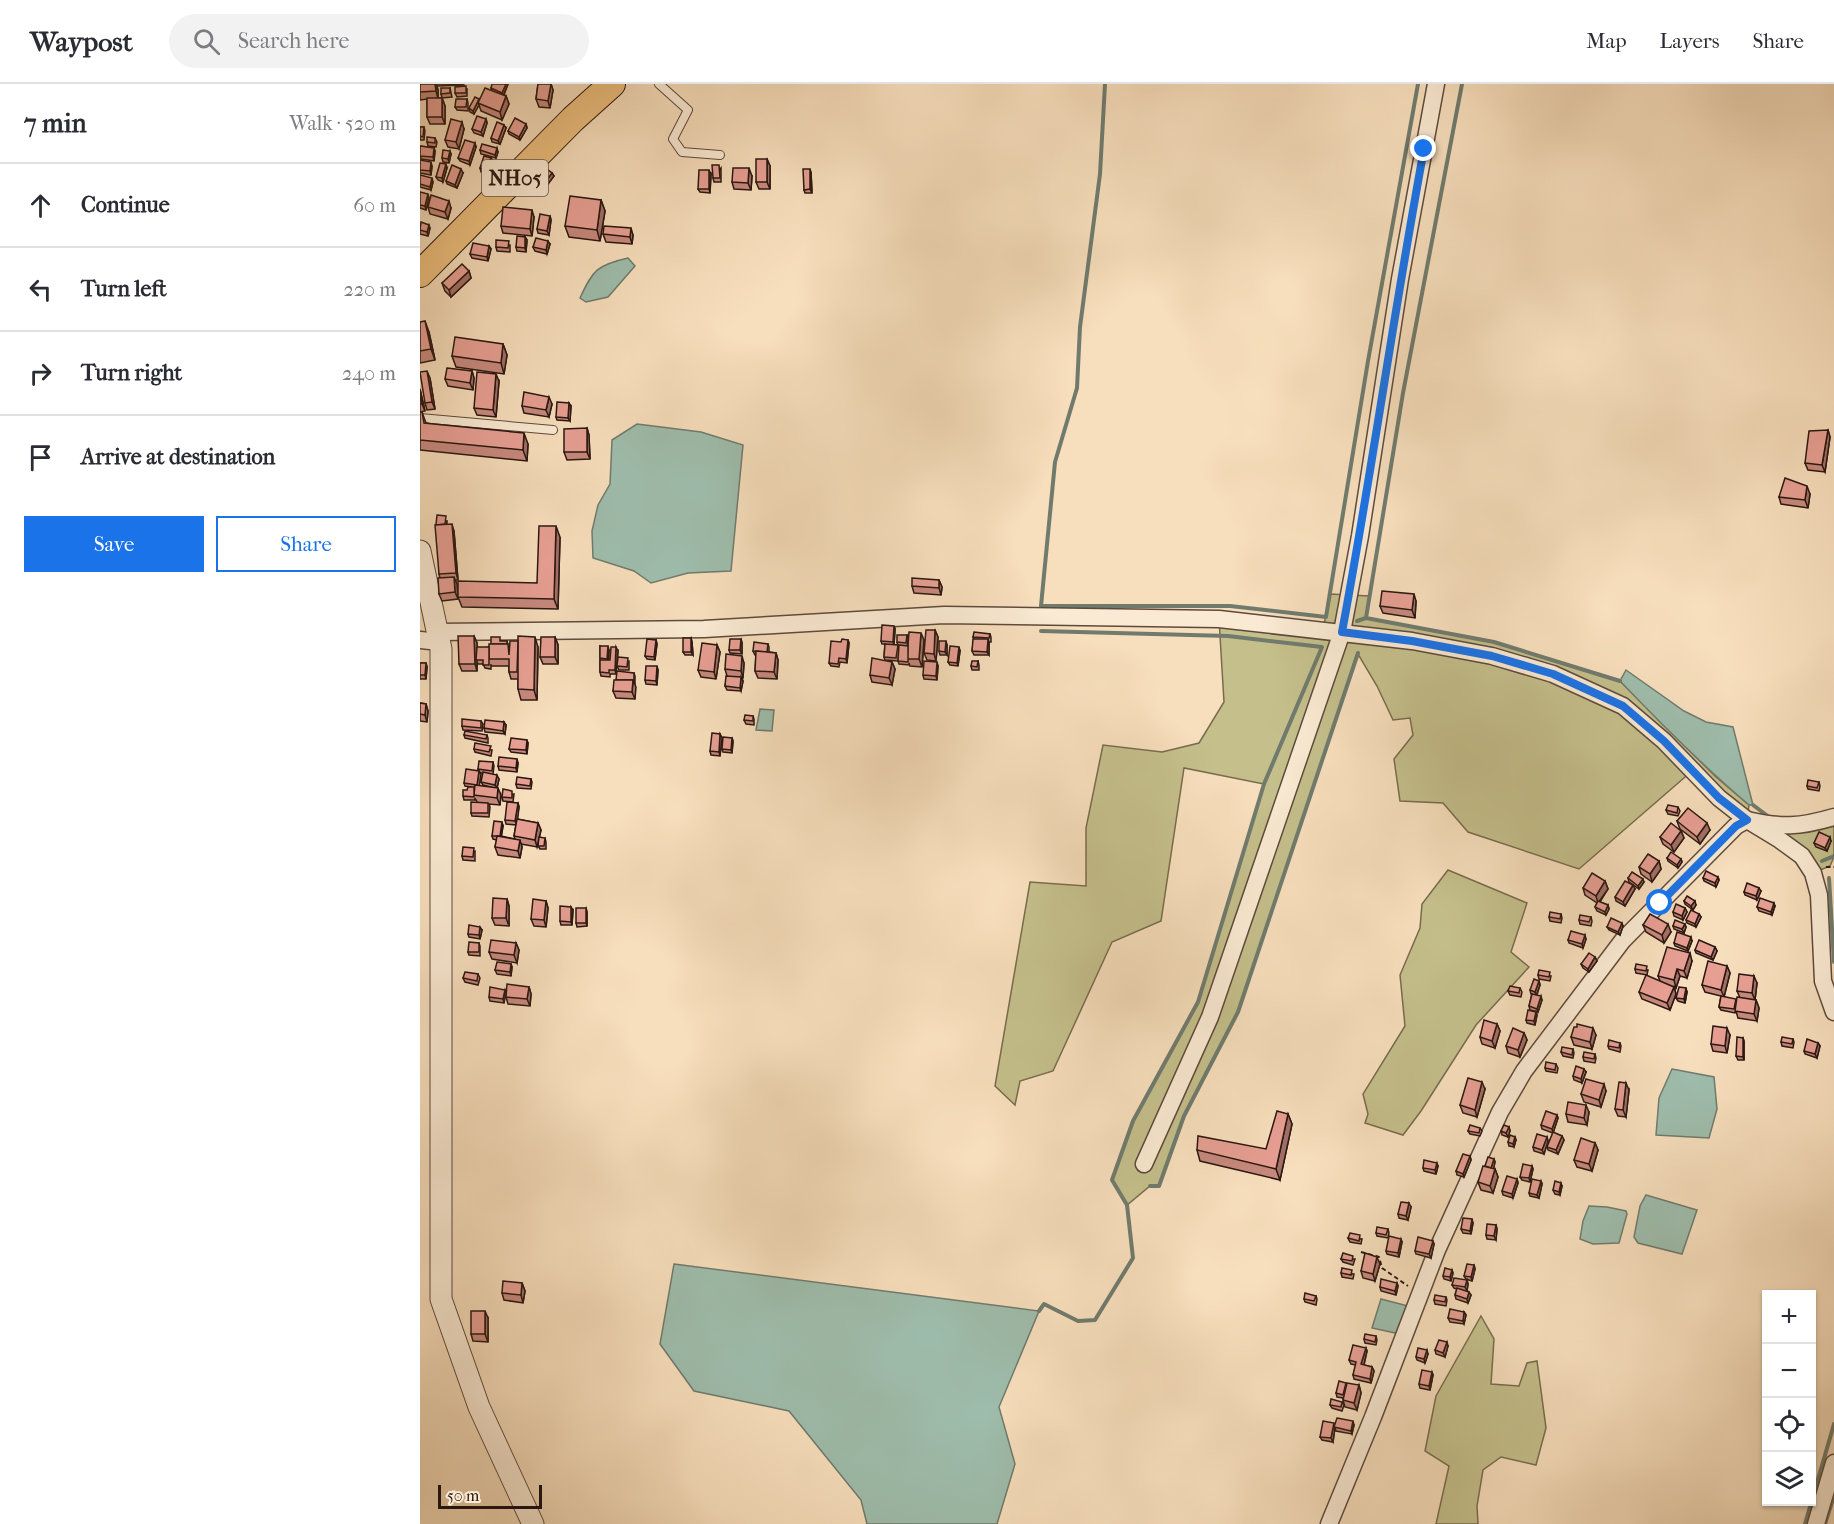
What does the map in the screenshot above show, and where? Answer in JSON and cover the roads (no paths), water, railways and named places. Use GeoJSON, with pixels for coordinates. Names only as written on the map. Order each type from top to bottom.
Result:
{"type":"FeatureCollection","features":[{"type":"Feature","properties":{"kind":"main road","name":"NH05"},"geometry":{"type":"LineString","coordinates":[[420,274],[573,119],[612,84]]}},
{"type":"Feature","properties":{"kind":"street"},"geometry":{"type":"LineString","coordinates":[[1144,1164],[1210,1017],[1342,632],[1362,524],[1400,279],[1436,84]]}},
{"type":"Feature","properties":{"kind":"street"},"geometry":{"type":"LineString","coordinates":[[420,551],[432,638],[441,1299],[479,1407],[533,1524]]}},
{"type":"Feature","properties":{"kind":"street"},"geometry":{"type":"LineString","coordinates":[[432,638],[704,629],[954,615],[1219,619],[1412,641],[1492,656],[1553,674],[1623,706],[1664,741],[1719,798],[1747,820],[1802,856],[1813,873],[1819,895],[1823,981],[1834,1012]]}},
{"type":"Feature","properties":{"kind":"street"},"geometry":{"type":"LineString","coordinates":[[1329,1524],[1437,1250],[1500,1112],[1524,1071],[1623,940],[1736,826],[1747,820],[1770,826],[1793,827],[1834,817]]}},
{"type":"Feature","properties":{"kind":"street"},"geometry":{"type":"LineString","coordinates":[[1816,1524],[1834,1463]]}},
{"type":"Feature","properties":{"kind":"lane"},"geometry":{"type":"LineString","coordinates":[[659,84],[688,110],[673,139],[682,152],[720,155]]}},
{"type":"Feature","properties":{"kind":"lane"},"geometry":{"type":"LineString","coordinates":[[420,418],[554,430]]}},
{"type":"Feature","properties":{"kind":"waterway"},"geometry":{"type":"LineString","coordinates":[[1105,84],[1100,174],[1080,327],[1077,388],[1055,462],[1041,606],[1230,606],[1326,617],[1368,361],[1418,84]]}},
{"type":"Feature","properties":{"kind":"waterway"},"geometry":{"type":"LineString","coordinates":[[1462,84],[1403,393],[1366,618],[1494,642],[1620,681]]}},
{"type":"Feature","properties":{"kind":"waterway"},"geometry":{"type":"LineString","coordinates":[[1357,621],[1366,618]]}},
{"type":"Feature","properties":{"kind":"waterway"},"geometry":{"type":"LineString","coordinates":[[1039,1311],[1044,1304],[1078,1321],[1095,1320],[1133,1258],[1127,1205],[1112,1180],[1133,1121],[1198,1002],[1264,784],[1322,647],[1228,636],[1041,631]]}},
{"type":"Feature","properties":{"kind":"waterway"},"geometry":{"type":"LineString","coordinates":[[1150,1186],[1159,1186],[1184,1116],[1238,1012],[1358,653]]}},
{"type":"Feature","properties":{"kind":"waterway"},"geometry":{"type":"LineString","coordinates":[[1753,805],[1769,817]]}},
{"type":"Feature","properties":{"kind":"waterway"},"geometry":{"type":"LineString","coordinates":[[1822,861],[1834,856]]}},
{"type":"Feature","properties":{"kind":"waterway"},"geometry":{"type":"LineString","coordinates":[[1829,878],[1834,962]]}},
{"type":"Feature","properties":{"kind":"waterway"},"geometry":{"type":"LineString","coordinates":[[1805,1524],[1834,1424]]}},
{"type":"Feature","properties":{"kind":"waterway"},"geometry":{"type":"LineString","coordinates":[[1825,1524],[1834,1496]]}}]}
